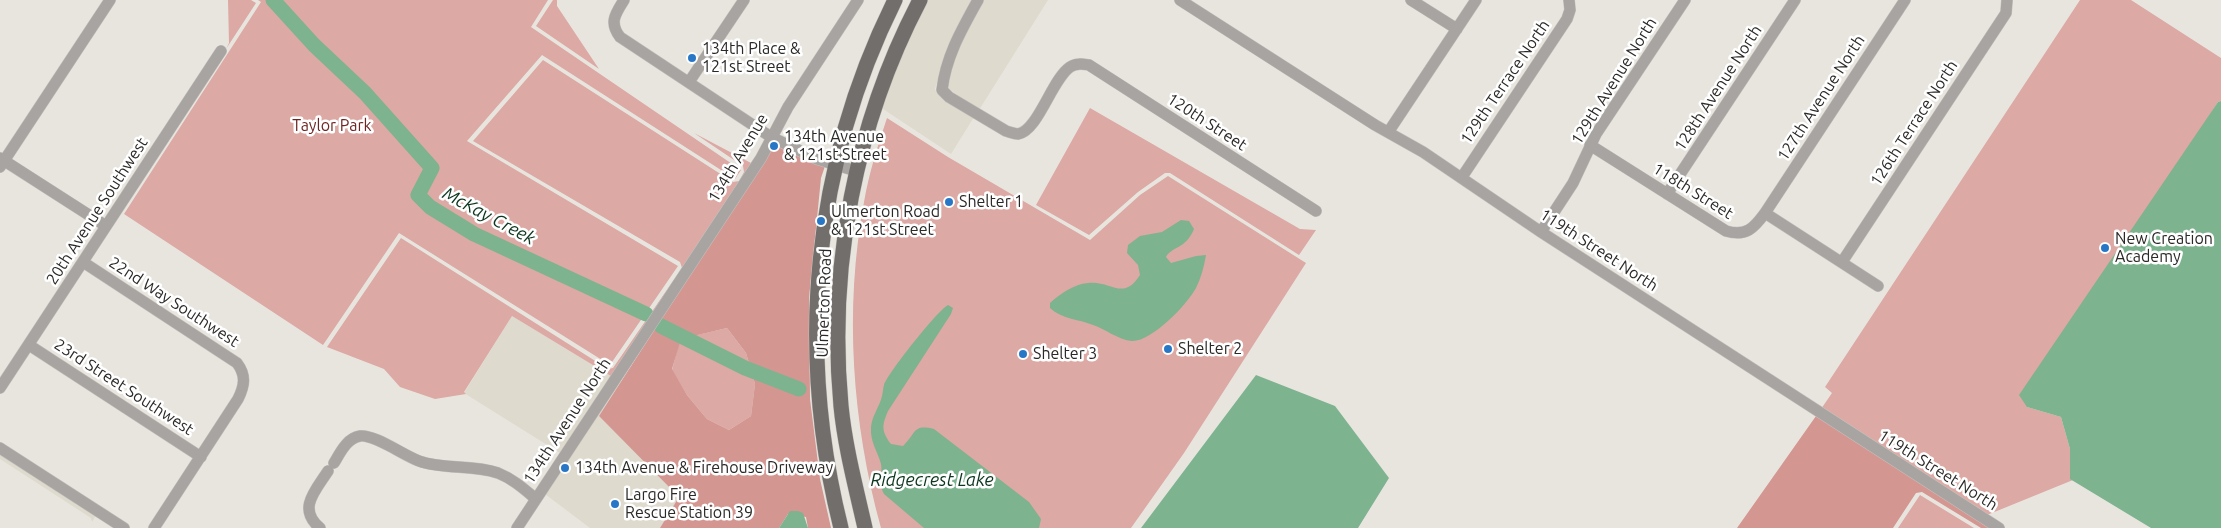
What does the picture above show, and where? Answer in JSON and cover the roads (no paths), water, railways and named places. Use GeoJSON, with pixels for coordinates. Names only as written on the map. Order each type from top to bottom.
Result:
{"type":"FeatureCollection","features":[{"type":"Feature","properties":{"kind":"main road","name":"Ulmerton Road"},"geometry":{"type":"LineString","coordinates":[[841,528],[823,437],[816,353],[816,303],[821,255],[835,165],[865,70],[896,0]]}},
{"type":"Feature","properties":{"kind":"main road","name":"Ulmerton Road"},"geometry":{"type":"LineString","coordinates":[[865,528],[852,472],[842,413],[838,328],[840,266],[856,171],[885,76],[920,0]]}},
{"type":"Feature","properties":{"kind":"street"},"geometry":{"type":"LineString","coordinates":[[106,226],[1,162],[110,0]]}},
{"type":"Feature","properties":{"kind":"street"},"geometry":{"type":"LineString","coordinates":[[624,0],[613,20],[614,29],[620,37],[771,137],[817,159],[856,171]]}},
{"type":"Feature","properties":{"kind":"street"},"geometry":{"type":"LineString","coordinates":[[689,82],[744,0]]}},
{"type":"Feature","properties":{"kind":"street","name":"134th Avenue"},"geometry":{"type":"LineString","coordinates":[[646,332],[761,158],[788,107],[858,0]]}},
{"type":"Feature","properties":{"kind":"street","name":"120th Street"},"geometry":{"type":"LineString","coordinates":[[978,0],[951,51],[942,90],[949,97],[1006,131],[1016,134],[1025,131],[1064,73],[1071,66],[1080,63],[1089,65],[1316,211]]}},
{"type":"Feature","properties":{"kind":"street","name":"119th Street North"},"geometry":{"type":"LineString","coordinates":[[1180,0],[1367,120],[1389,131],[1462,177],[1541,232],[2000,528]]}},
{"type":"Feature","properties":{"kind":"street"},"geometry":{"type":"LineString","coordinates":[[1411,0],[1457,29]]}},
{"type":"Feature","properties":{"kind":"street"},"geometry":{"type":"LineString","coordinates":[[1389,131],[1476,0]]}},
{"type":"Feature","properties":{"kind":"street","name":"129th Avenue North"},"geometry":{"type":"LineString","coordinates":[[1541,232],[1573,183],[1590,145],[1684,0]]}},
{"type":"Feature","properties":{"kind":"street","name":"128th Avenue North"},"geometry":{"type":"LineString","coordinates":[[1667,194],[1795,0]]}},
{"type":"Feature","properties":{"kind":"street","name":"127th Avenue North"},"geometry":{"type":"LineString","coordinates":[[1765,213],[1905,0]]}},
{"type":"Feature","properties":{"kind":"street","name":"126th Terrace North"},"geometry":{"type":"LineString","coordinates":[[1842,262],[2006,13],[2007,0]]}},
{"type":"Feature","properties":{"kind":"street","name":"129th Terrace North"},"geometry":{"type":"LineString","coordinates":[[1462,177],[1567,19],[1570,2]]}},
{"type":"Feature","properties":{"kind":"street","name":"20th Avenue Southwest"},"geometry":{"type":"LineString","coordinates":[[0,388],[221,51]]}},
{"type":"Feature","properties":{"kind":"street","name":"118th Street"},"geometry":{"type":"LineString","coordinates":[[1590,145],[1716,226],[1734,233],[1751,231],[1765,213]]}},
{"type":"Feature","properties":{"kind":"street"},"geometry":{"type":"LineString","coordinates":[[1765,213],[1878,286]]}},
{"type":"Feature","properties":{"kind":"street","name":"22nd Way Southwest"},"geometry":{"type":"LineString","coordinates":[[83,262],[237,363],[243,372],[244,382],[238,399],[201,457]]}},
{"type":"Feature","properties":{"kind":"street","name":"134th Avenue North"},"geometry":{"type":"LineString","coordinates":[[517,528],[646,332]]}},
{"type":"Feature","properties":{"kind":"street","name":"23rd Street Southwest"},"geometry":{"type":"LineString","coordinates":[[29,345],[201,457]]}},
{"type":"Feature","properties":{"kind":"street"},"geometry":{"type":"LineString","coordinates":[[320,528],[310,517],[310,499],[346,444],[358,437],[370,436],[394,450],[420,461],[437,465],[478,468],[498,473],[511,479],[536,499]]}},
{"type":"Feature","properties":{"kind":"street"},"geometry":{"type":"LineString","coordinates":[[0,448],[124,528]]}},
{"type":"Feature","properties":{"kind":"street"},"geometry":{"type":"LineString","coordinates":[[154,528],[201,457]]}},
{"type":"Feature","properties":{"kind":"water"},"geometry":{"type":"Polygon","coordinates":[[[2221,101],[2221,528],[2151,528],[2070,479],[2070,449],[2061,417],[2027,407],[2019,395],[2218,102],[2221,101]]]}},
{"type":"Feature","properties":{"kind":"water"},"geometry":{"type":"Polygon","coordinates":[[[1181,220],[1189,221],[1194,229],[1187,241],[1166,257],[1171,263],[1206,255],[1202,272],[1196,288],[1185,304],[1149,336],[1140,340],[1127,340],[1093,325],[1055,312],[1050,308],[1050,303],[1072,287],[1096,283],[1122,289],[1134,283],[1140,275],[1138,265],[1127,253],[1128,245],[1140,236],[1162,232],[1181,220]]]}},
{"type":"Feature","properties":{"kind":"water","name":"Ridgecrest Lake"},"geometry":{"type":"Polygon","coordinates":[[[948,305],[953,308],[951,314],[888,411],[884,424],[885,435],[891,444],[903,446],[918,429],[934,429],[1029,502],[1041,519],[1039,528],[924,528],[884,494],[881,482],[881,464],[871,433],[872,420],[881,400],[887,378],[913,343],[948,305]]]}},
{"type":"Feature","properties":{"kind":"water"},"geometry":{"type":"Polygon","coordinates":[[[1256,375],[1335,406],[1389,478],[1358,528],[1141,528],[1256,375]]]}},
{"type":"Feature","properties":{"kind":"water"},"geometry":{"type":"Polygon","coordinates":[[[790,511],[803,513],[808,528],[779,528],[790,511]]]}},
{"type":"Feature","properties":{"kind":"waterway","name":"McKay Creek"},"geometry":{"type":"LineString","coordinates":[[273,0],[314,45],[365,93],[432,168],[418,195],[430,207],[474,234],[646,314]]}},
{"type":"Feature","properties":{"kind":"waterway","name":"McKay Creek"},"geometry":{"type":"LineString","coordinates":[[661,326],[745,368],[799,389]]}},
{"type":"Feature","properties":{"kind":"place","name":"134th Place & 121st Street"},"geometry":{"type":"Point","coordinates":[692,58]}},
{"type":"Feature","properties":{"kind":"place","name":"134th Avenue & 121st Street"},"geometry":{"type":"Point","coordinates":[774,146]}},
{"type":"Feature","properties":{"kind":"place","name":"Shelter 1"},"geometry":{"type":"Point","coordinates":[949,202]}},
{"type":"Feature","properties":{"kind":"place","name":"Ulmerton Road & 121st Street"},"geometry":{"type":"Point","coordinates":[821,221]}},
{"type":"Feature","properties":{"kind":"place","name":"New Creation Academy"},"geometry":{"type":"Point","coordinates":[2105,248]}},
{"type":"Feature","properties":{"kind":"place","name":"Shelter 2"},"geometry":{"type":"Point","coordinates":[1168,349]}},
{"type":"Feature","properties":{"kind":"place","name":"Shelter 3"},"geometry":{"type":"Point","coordinates":[1023,354]}},
{"type":"Feature","properties":{"kind":"place","name":"134th Avenue & Firehouse Driveway"},"geometry":{"type":"Point","coordinates":[565,468]}},
{"type":"Feature","properties":{"kind":"place","name":"Largo Fire Rescue Station 39"},"geometry":{"type":"Point","coordinates":[615,504]}},
{"type":"Feature","properties":{"kind":"park label","name":"Taylor Park"},"geometry":{"type":"Point","coordinates":[332,126]}}]}
